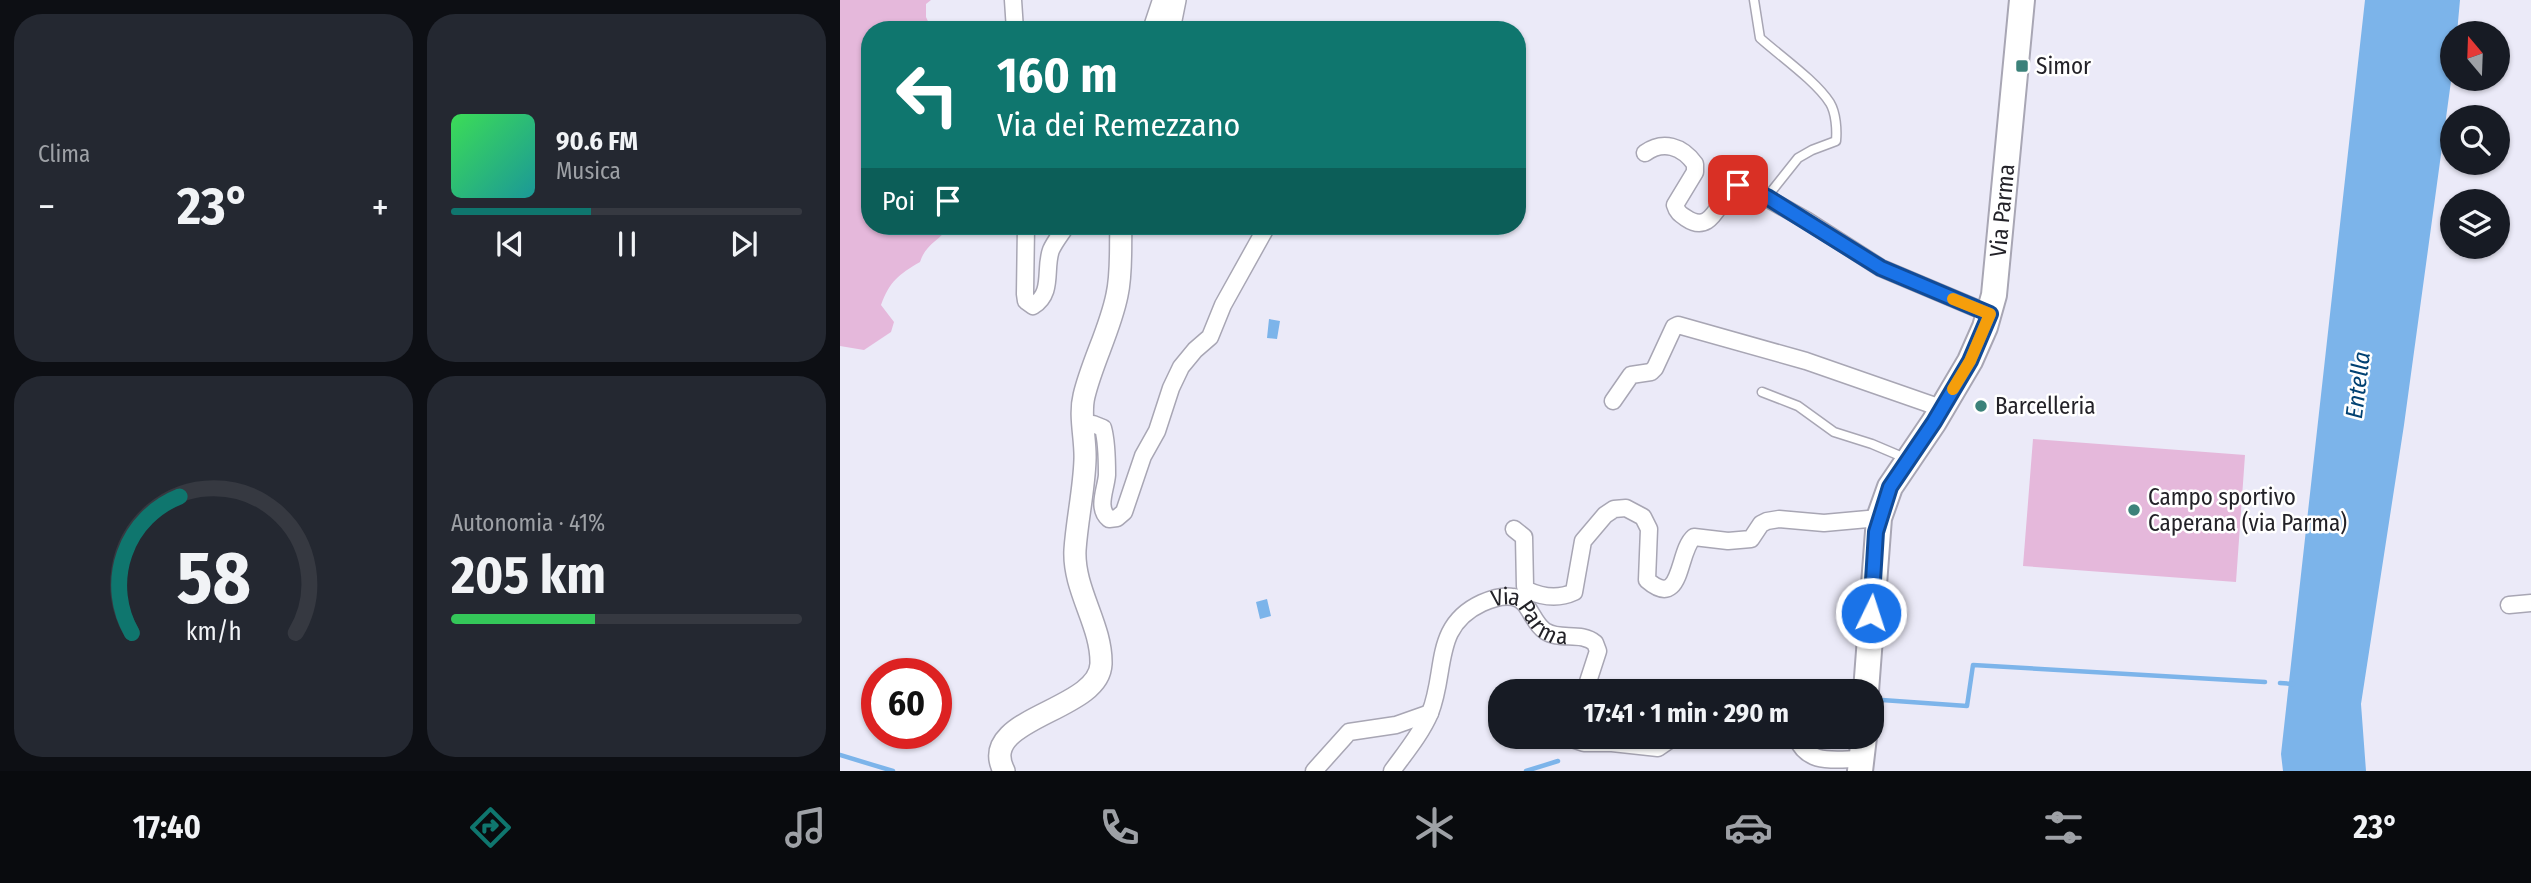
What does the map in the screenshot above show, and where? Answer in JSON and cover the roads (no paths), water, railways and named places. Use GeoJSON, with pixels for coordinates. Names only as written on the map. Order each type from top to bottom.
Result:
{"type":"FeatureCollection","features":[{"type":"Feature","properties":{"kind":"main road","name":"Via Parma"},"geometry":{"type":"LineString","coordinates":[[1868,679],[1879,518],[1890,487],[1970,361],[1990,314],[2022,0]]}},
{"type":"Feature","properties":{"kind":"street"},"geometry":{"type":"LineString","coordinates":[[1013,0],[1014,21]]}},
{"type":"Feature","properties":{"kind":"street"},"geometry":{"type":"LineString","coordinates":[[1153,21],[1161,0]]}},
{"type":"Feature","properties":{"kind":"street"},"geometry":{"type":"LineString","coordinates":[[1171,21],[1175,0]]}},
{"type":"Feature","properties":{"kind":"street"},"geometry":{"type":"LineString","coordinates":[[1645,153],[1655,146],[1665,144],[1691,158],[1695,164],[1695,172],[1675,205],[1677,212],[1690,221],[1700,223],[1711,219],[1731,189],[1743,185],[1881,268],[1990,314]]}},
{"type":"Feature","properties":{"kind":"street"},"geometry":{"type":"LineString","coordinates":[[1026,235],[1025,295],[1026,301],[1033,306],[1043,298],[1048,283],[1051,250],[1060,235]]}},
{"type":"Feature","properties":{"kind":"street"},"geometry":{"type":"LineString","coordinates":[[1004,771],[999,754],[1005,739],[1026,723],[1081,694],[1094,683],[1100,671],[1101,658],[1096,635],[1075,570],[1085,459],[1083,398],[1118,294],[1121,235]]}},
{"type":"Feature","properties":{"kind":"street"},"geometry":{"type":"LineString","coordinates":[[1083,424],[1103,428],[1107,476],[1102,505],[1104,514],[1109,519],[1117,517],[1124,512],[1143,456],[1157,431],[1181,367],[1210,337],[1223,305],[1235,288],[1262,235]]}},
{"type":"Feature","properties":{"kind":"street"},"geometry":{"type":"LineString","coordinates":[[1613,401],[1631,375],[1651,372],[1655,368],[1674,327],[1678,325],[1806,362],[1941,408]]}},
{"type":"Feature","properties":{"kind":"street","name":"Via Parma"},"geometry":{"type":"LineString","coordinates":[[1514,529],[1524,537],[1527,590],[1537,595],[1554,596],[1574,592],[1583,541],[1605,514],[1614,509],[1626,508],[1647,522],[1647,580],[1655,587],[1665,589],[1672,587],[1678,579],[1688,542],[1694,537],[1728,541],[1751,539],[1761,524],[1779,519],[1824,523],[1879,518]]}},
{"type":"Feature","properties":{"kind":"street","name":"Via Parma"},"geometry":{"type":"LineString","coordinates":[[1392,771],[1430,713],[1446,641],[1455,621],[1471,608],[1492,599],[1514,597],[1524,602],[1539,626],[1547,633],[1590,639],[1598,650],[1589,679]]}},
{"type":"Feature","properties":{"kind":"street"},"geometry":{"type":"LineString","coordinates":[[2509,605],[2531,603]]}},
{"type":"Feature","properties":{"kind":"street"},"geometry":{"type":"LineString","coordinates":[[1314,771],[1349,732],[1396,725],[1430,713]]}},
{"type":"Feature","properties":{"kind":"street"},"geometry":{"type":"LineString","coordinates":[[1801,749],[1816,758],[1862,756]]}},
{"type":"Feature","properties":{"kind":"lane"},"geometry":{"type":"LineString","coordinates":[[1754,0],[1760,38],[1788,61],[1829,103],[1836,134],[1836,141],[1798,158],[1767,197]]}},
{"type":"Feature","properties":{"kind":"lane"},"geometry":{"type":"LineString","coordinates":[[1762,392],[1798,406],[1834,432],[1872,444],[1908,460]]}},
{"type":"Feature","properties":{"kind":"water","name":"Entella"},"geometry":{"type":"Polygon","coordinates":[[[2365,0],[2460,0],[2458,21],[2440,21],[2440,91],[2450,91],[2448,105],[2440,105],[2440,162],[2404,425],[2361,704],[2366,771],[2283,771],[2281,754],[2365,0]]]}},
{"type":"Feature","properties":{"kind":"water"},"geometry":{"type":"Polygon","coordinates":[[[1269,319],[1280,321],[1277,339],[1267,338],[1269,319]]]}},
{"type":"Feature","properties":{"kind":"water"},"geometry":{"type":"Polygon","coordinates":[[[1267,599],[1271,616],[1260,619],[1256,602],[1267,599]]]}},
{"type":"Feature","properties":{"kind":"waterway"},"geometry":{"type":"LineString","coordinates":[[1884,700],[1967,706],[1973,665],[2265,682]]}},
{"type":"Feature","properties":{"kind":"waterway"},"geometry":{"type":"LineString","coordinates":[[2280,683],[2293,684]]}},
{"type":"Feature","properties":{"kind":"waterway"},"geometry":{"type":"LineString","coordinates":[[840,755],[893,771]]}},
{"type":"Feature","properties":{"kind":"waterway"},"geometry":{"type":"LineString","coordinates":[[1526,771],[1558,761]]}},
{"type":"Feature","properties":{"kind":"place","name":"Simor"},"geometry":{"type":"Point","coordinates":[2022,66]}},
{"type":"Feature","properties":{"kind":"place","name":"Barcelleria"},"geometry":{"type":"Point","coordinates":[1981,406]}},
{"type":"Feature","properties":{"kind":"place","name":"Campo sportivo Caperana (via Parma)"},"geometry":{"type":"Point","coordinates":[2134,510]}}]}
